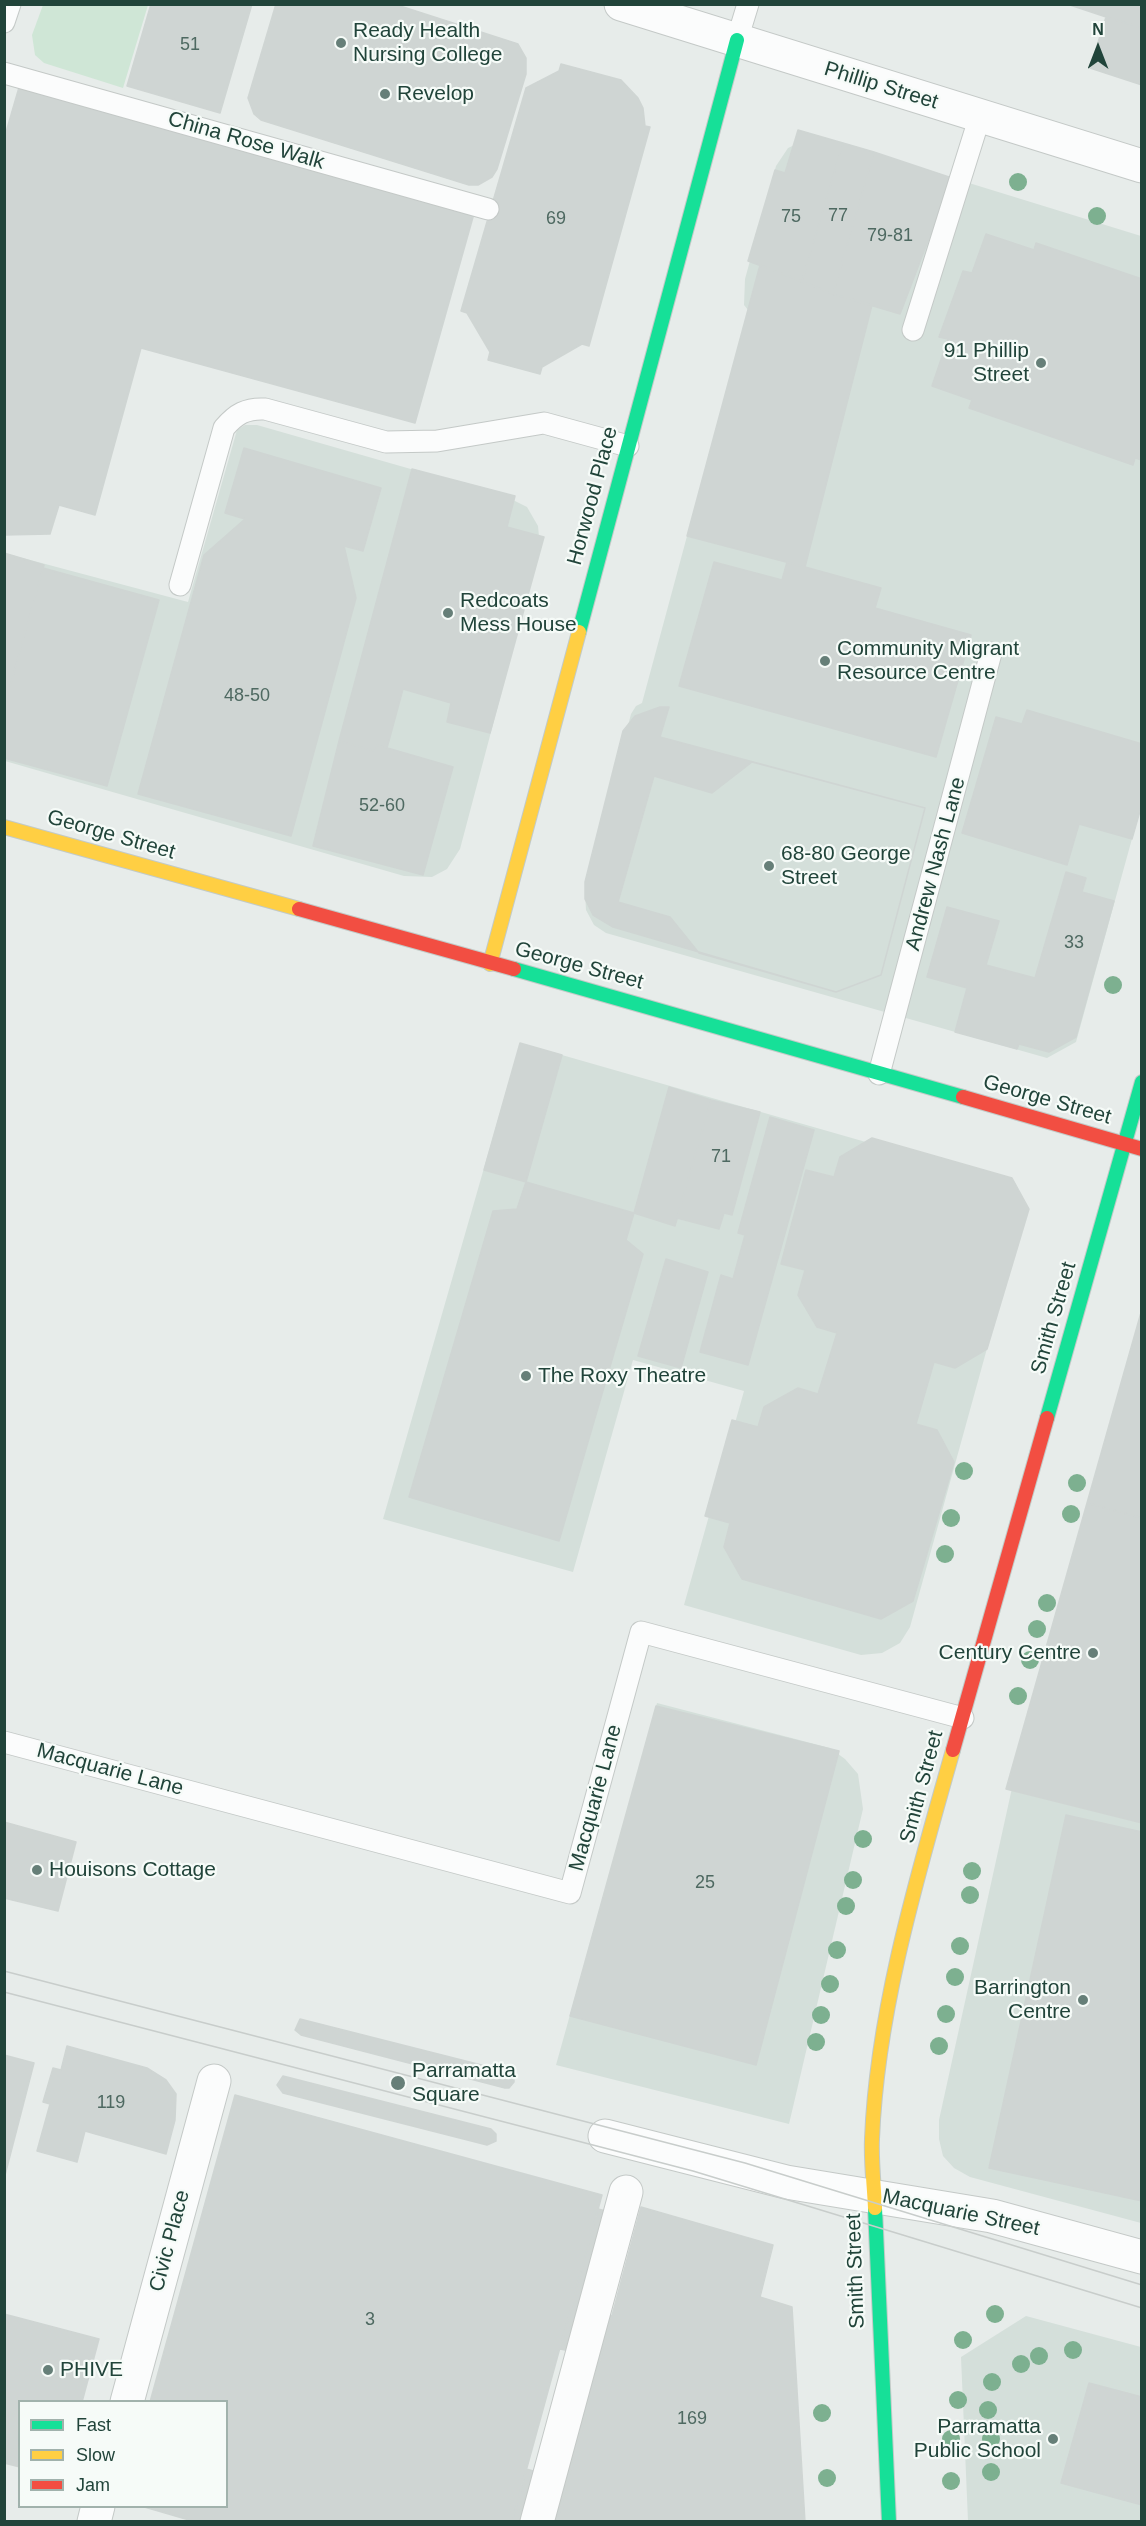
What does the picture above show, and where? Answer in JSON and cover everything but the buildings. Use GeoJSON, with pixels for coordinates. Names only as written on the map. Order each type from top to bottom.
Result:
{"type":"FeatureCollection","features":[{"type":"Feature","properties":{"kind":"street","name":"Phillip Street"},"geometry":{"type":"LineString","coordinates":[[621,4],[1142,166]]}},
{"type":"Feature","properties":{"kind":"street","name":"Horwood Place"},"geometry":{"type":"LineString","coordinates":[[490,964],[738,40]]}},
{"type":"Feature","properties":{"kind":"street","name":"George Street"},"geometry":{"type":"LineString","coordinates":[[4,827],[490,964],[605,994],[1142,1149]]}},
{"type":"Feature","properties":{"kind":"street","name":"Smith Street"},"geometry":{"type":"LineString","coordinates":[[889,2522],[872,2140],[874,2106],[890,1990],[963,1718],[1142,1082]]}},
{"type":"Feature","properties":{"kind":"street","name":"Civic Place"},"geometry":{"type":"LineString","coordinates":[[128,2400],[214,2081]]}},
{"type":"Feature","properties":{"kind":"street","name":"Macquarie Street"},"geometry":{"type":"LineString","coordinates":[[605,2136],[786,2182],[992,2216],[1142,2257]]}},
{"type":"Feature","properties":{"kind":"street"},"geometry":{"type":"LineString","coordinates":[[537,2522],[626,2192]]}},
{"type":"Feature","properties":{"kind":"lane"},"geometry":{"type":"LineString","coordinates":[[4,22],[10,4]]}},
{"type":"Feature","properties":{"kind":"lane"},"geometry":{"type":"LineString","coordinates":[[738,40],[748,4]]}},
{"type":"Feature","properties":{"kind":"lane","name":"China Rose Walk"},"geometry":{"type":"LineString","coordinates":[[4,73],[488,209]]}},
{"type":"Feature","properties":{"kind":"lane"},"geometry":{"type":"LineString","coordinates":[[914,330],[980,116]]}},
{"type":"Feature","properties":{"kind":"lane"},"geometry":{"type":"LineString","coordinates":[[180,585],[224,428],[235,415],[251,408],[265,409],[386,442],[437,441],[544,423],[628,446]]}},
{"type":"Feature","properties":{"kind":"lane","name":"Andrew Nash Lane"},"geometry":{"type":"LineString","coordinates":[[879,1074],[991,654]]}},
{"type":"Feature","properties":{"kind":"lane","name":"Macquarie Lane"},"geometry":{"type":"LineString","coordinates":[[4,1742],[570,1893],[641,1632],[963,1718]]}},
{"type":"Feature","properties":{"kind":"shaded area"},"geometry":{"type":"Polygon","coordinates":[[[823,138],[1141,236],[1141,806],[1076,1042],[1047,1058],[606,933],[594,925],[586,910],[585,891],[631,714],[636,706],[642,703],[748,310],[744,305],[745,279],[776,166],[788,148],[801,142],[823,138]]]}},
{"type":"Feature","properties":{"kind":"shaded area"},"geometry":{"type":"Polygon","coordinates":[[[245,425],[257,425],[505,496],[527,507],[538,526],[540,547],[460,849],[447,869],[432,877],[404,876],[5,761],[4,553],[188,602],[237,430],[245,425]]]}},
{"type":"Feature","properties":{"kind":"shaded area"},"geometry":{"type":"Polygon","coordinates":[[[520,1043],[1009,1183],[1025,1211],[910,1627],[900,1643],[882,1653],[861,1655],[684,1605],[744,1391],[633,1360],[573,1572],[383,1519],[520,1043]]]}},
{"type":"Feature","properties":{"kind":"shaded area"},"geometry":{"type":"Polygon","coordinates":[[[1141,1326],[1141,2223],[970,2177],[954,2168],[943,2156],[939,2139],[939,2120],[1012,1788],[1141,1326]]]}},
{"type":"Feature","properties":{"kind":"shaded area"},"geometry":{"type":"Polygon","coordinates":[[[657,1703],[830,1748],[845,1759],[858,1774],[863,1809],[789,2124],[556,2065],[657,1703]]]}},
{"type":"Feature","properties":{"kind":"shaded area","name":"Parramatta Public School"},"geometry":{"type":"Polygon","coordinates":[[[1026,2316],[1141,2347],[1141,2521],[968,2521],[961,2357],[1026,2316]]]}},
{"type":"Feature","properties":{"kind":"green space"},"geometry":{"type":"Polygon","coordinates":[[[43,5],[148,5],[123,88],[44,63],[35,55],[32,35],[43,5]]]}},
{"type":"Feature","properties":{"kind":"tram line"},"geometry":{"type":"LineString","coordinates":[[4,1971],[745,2163],[1142,2285]]}},
{"type":"Feature","properties":{"kind":"tram line"},"geometry":{"type":"LineString","coordinates":[[4,1992],[693,2171],[1142,2308]]}},
{"type":"Feature","properties":{"kind":"traffic: fast"},"geometry":{"type":"LineString","coordinates":[[579,632],[737,40]]}},
{"type":"Feature","properties":{"kind":"traffic: fast"},"geometry":{"type":"LineString","coordinates":[[514,969],[963,1097]]}},
{"type":"Feature","properties":{"kind":"traffic: fast"},"geometry":{"type":"LineString","coordinates":[[1047,1418],[1142,1082]]}},
{"type":"Feature","properties":{"kind":"traffic: fast"},"geometry":{"type":"LineString","coordinates":[[875,2208],[889,2522]]}},
{"type":"Feature","properties":{"kind":"traffic: slow"},"geometry":{"type":"LineString","coordinates":[[490,964],[579,632]]}},
{"type":"Feature","properties":{"kind":"traffic: slow"},"geometry":{"type":"LineString","coordinates":[[4,827],[299,909]]}},
{"type":"Feature","properties":{"kind":"traffic: slow"},"geometry":{"type":"LineString","coordinates":[[875,2208],[872,2139],[875,2090],[882,2041],[901,1943],[953,1750]]}},
{"type":"Feature","properties":{"kind":"traffic: jam"},"geometry":{"type":"LineString","coordinates":[[299,909],[514,969]]}},
{"type":"Feature","properties":{"kind":"traffic: jam"},"geometry":{"type":"LineString","coordinates":[[963,1097],[1142,1149]]}},
{"type":"Feature","properties":{"kind":"traffic: jam"},"geometry":{"type":"LineString","coordinates":[[953,1750],[1047,1418]]}},
{"type":"Feature","properties":{"kind":"place","name":"Ready Health Nursing College"},"geometry":{"type":"Point","coordinates":[341,43]}},
{"type":"Feature","properties":{"kind":"place","name":"Revelop"},"geometry":{"type":"Point","coordinates":[385,94]}},
{"type":"Feature","properties":{"kind":"place","name":"91 Phillip Street"},"geometry":{"type":"Point","coordinates":[1041,363]}},
{"type":"Feature","properties":{"kind":"place","name":"Redcoats Mess House"},"geometry":{"type":"Point","coordinates":[448,613]}},
{"type":"Feature","properties":{"kind":"place","name":"Community Migrant Resource Centre"},"geometry":{"type":"Point","coordinates":[825,661]}},
{"type":"Feature","properties":{"kind":"place","name":"68-80 George Street"},"geometry":{"type":"Point","coordinates":[769,866]}},
{"type":"Feature","properties":{"kind":"place","name":"The Roxy Theatre"},"geometry":{"type":"Point","coordinates":[526,1376]}},
{"type":"Feature","properties":{"kind":"place","name":"Century Centre"},"geometry":{"type":"Point","coordinates":[1093,1653]}},
{"type":"Feature","properties":{"kind":"place","name":"Houisons Cottage"},"geometry":{"type":"Point","coordinates":[37,1870]}},
{"type":"Feature","properties":{"kind":"place","name":"Barrington Centre"},"geometry":{"type":"Point","coordinates":[1083,2000]}},
{"type":"Feature","properties":{"kind":"place","name":"Parramatta Square"},"geometry":{"type":"Point","coordinates":[398,2083]}},
{"type":"Feature","properties":{"kind":"place","name":"PHIVE"},"geometry":{"type":"Point","coordinates":[48,2370]}},
{"type":"Feature","properties":{"kind":"place","name":"Parramatta Public School"},"geometry":{"type":"Point","coordinates":[1053,2439]}}]}
